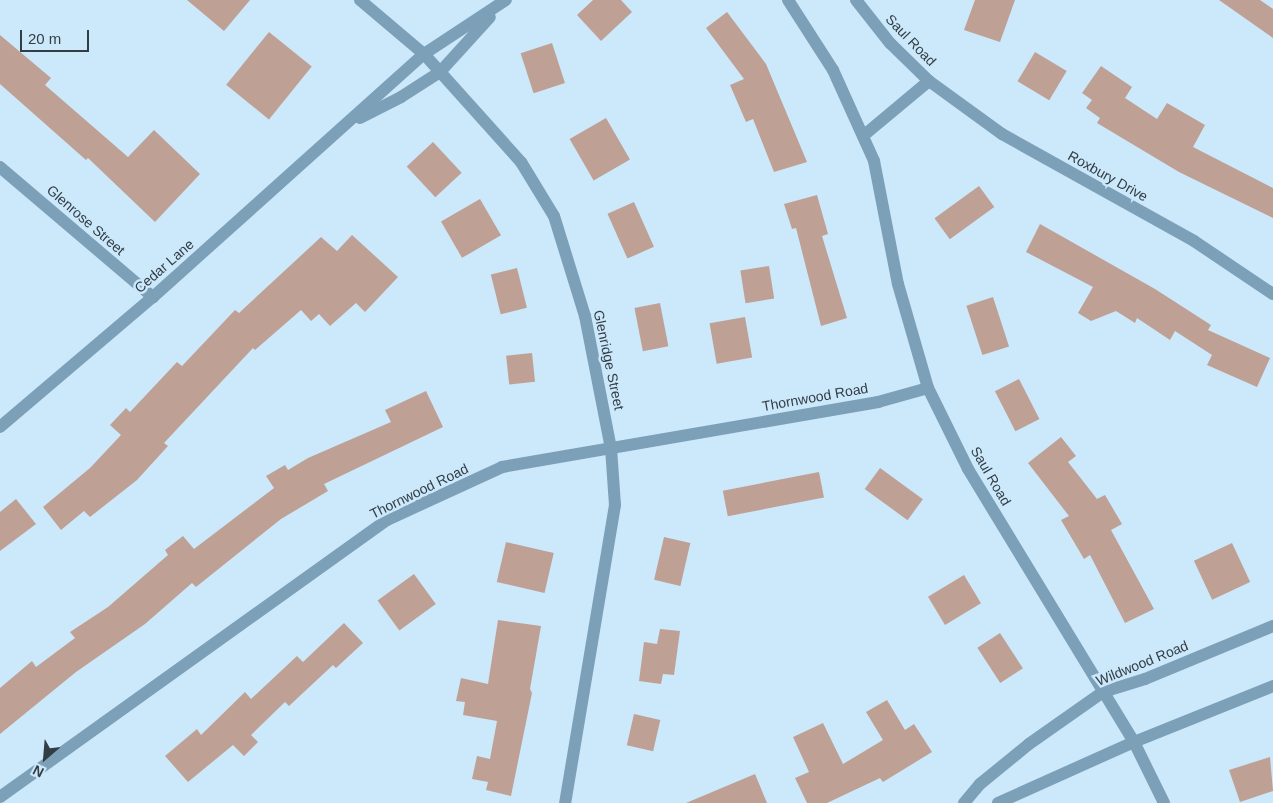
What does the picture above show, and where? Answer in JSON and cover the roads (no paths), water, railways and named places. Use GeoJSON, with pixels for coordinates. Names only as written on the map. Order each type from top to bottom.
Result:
{"type":"FeatureCollection","features":[{"type":"Feature","properties":{"kind":"street","name":"Glenridge Street"},"geometry":{"type":"LineString","coordinates":[[360,0],[424,54],[521,162],[554,216],[585,316],[611,448],[615,505],[565,803]]}},
{"type":"Feature","properties":{"kind":"street","name":"Saul Road"},"geometry":{"type":"LineString","coordinates":[[788,0],[833,70],[874,161],[898,284],[928,388],[968,469],[1134,742],[1164,803]]}},
{"type":"Feature","properties":{"kind":"street","name":"Saul Road"},"geometry":{"type":"LineString","coordinates":[[856,0],[890,43],[929,80],[863,136]]}},
{"type":"Feature","properties":{"kind":"street","name":"Cedar Lane"},"geometry":{"type":"LineString","coordinates":[[0,427],[152,297],[424,54],[503,3]]}},
{"type":"Feature","properties":{"kind":"street","name":"Cedar Lane"},"geometry":{"type":"LineString","coordinates":[[346,125],[401,97],[440,72],[503,3]]}},
{"type":"Feature","properties":{"kind":"street","name":"Roxbury Drive"},"geometry":{"type":"LineString","coordinates":[[929,80],[1002,134],[1194,241],[1273,294]]}},
{"type":"Feature","properties":{"kind":"street","name":"Glenrose Street"},"geometry":{"type":"LineString","coordinates":[[0,166],[152,297]]}},
{"type":"Feature","properties":{"kind":"street","name":"Thornwood Road"},"geometry":{"type":"LineString","coordinates":[[0,797],[386,520],[502,467],[878,402],[928,388]]}},
{"type":"Feature","properties":{"kind":"street","name":"Wildwood Road"},"geometry":{"type":"LineString","coordinates":[[964,803],[980,784],[1029,744],[1103,692],[1146,679],[1273,626]]}},
{"type":"Feature","properties":{"kind":"street"},"geometry":{"type":"LineString","coordinates":[[998,803],[1134,742],[1273,686]]}}]}
